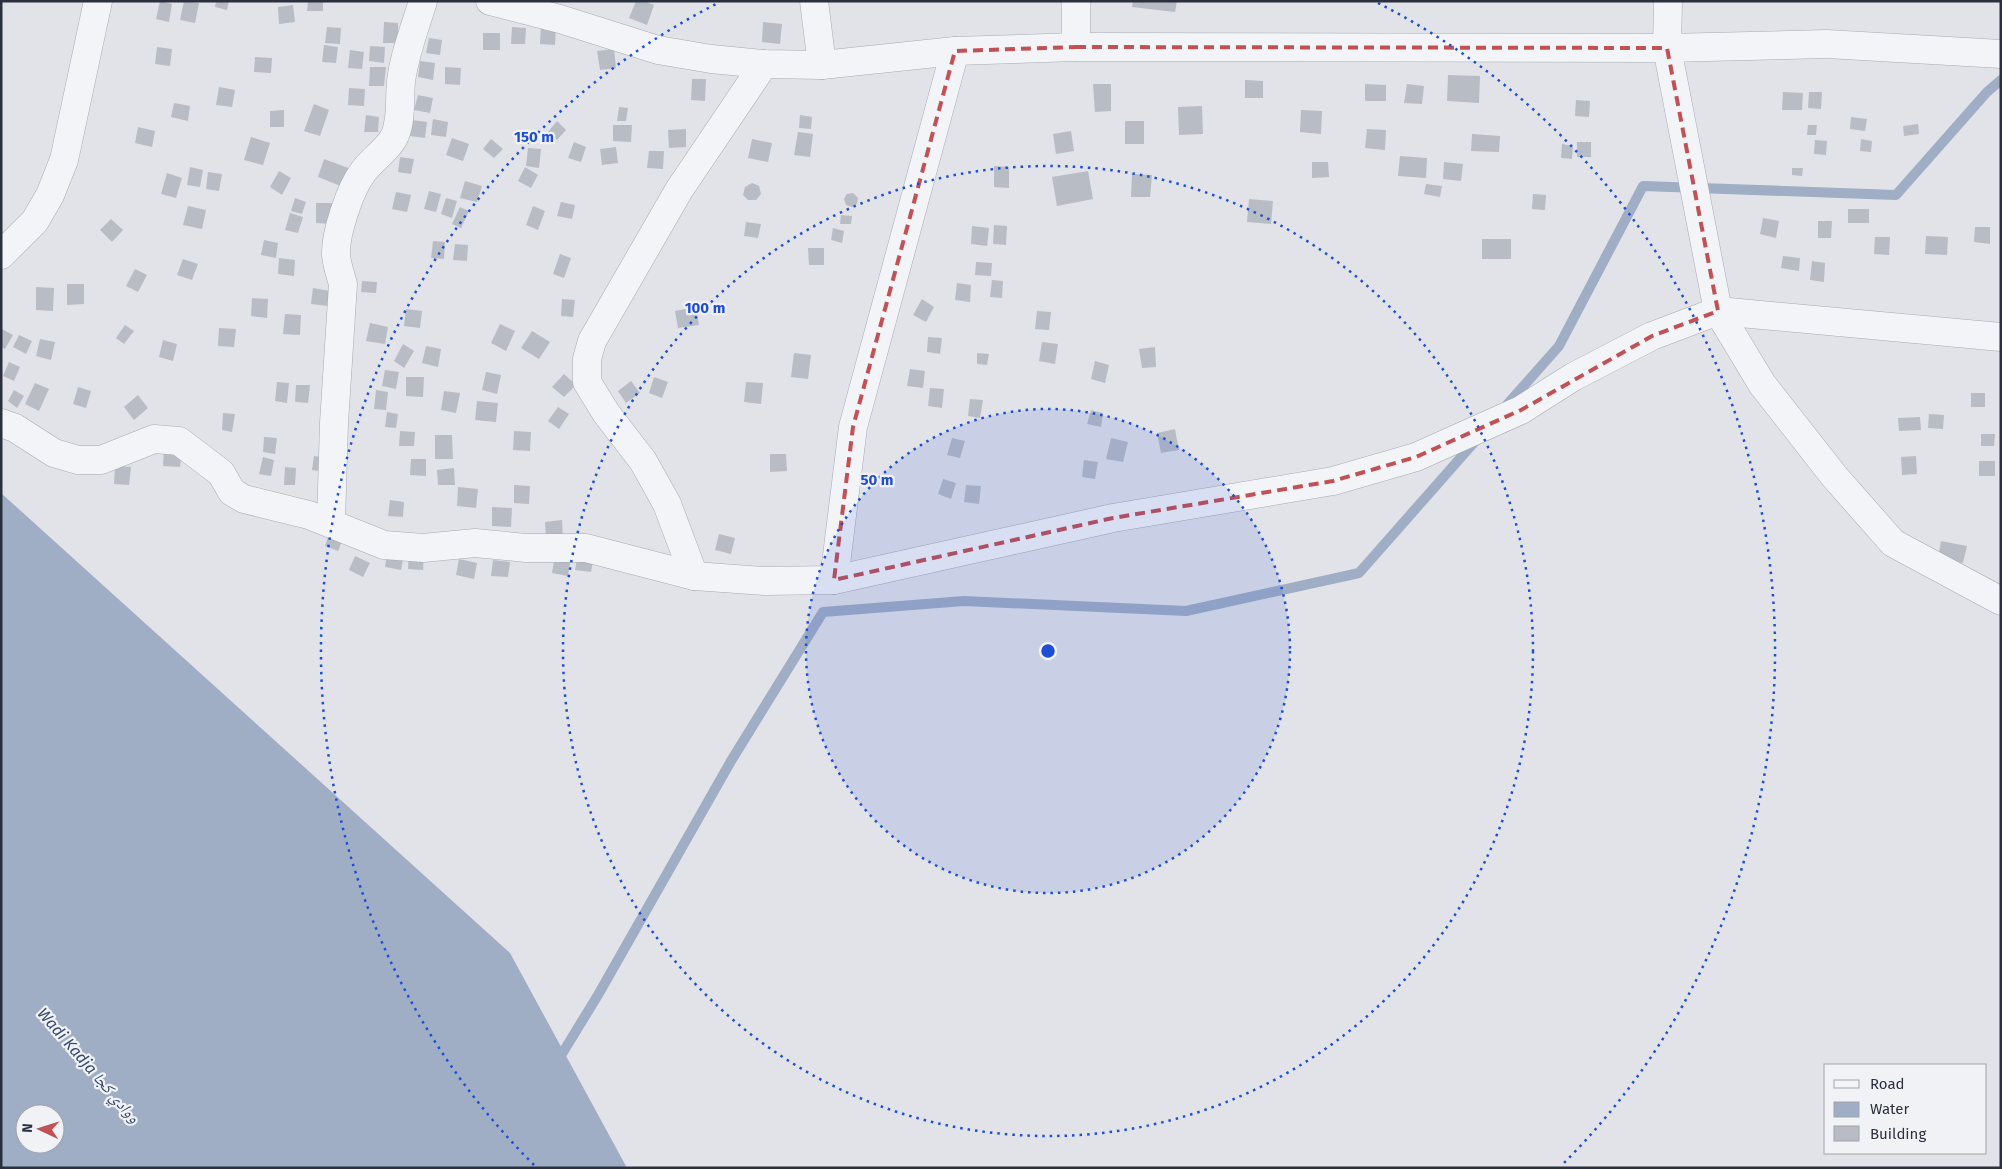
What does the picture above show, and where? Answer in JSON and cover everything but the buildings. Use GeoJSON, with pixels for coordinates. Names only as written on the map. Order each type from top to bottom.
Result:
{"type":"FeatureCollection","features":[{"type":"Feature","properties":{"kind":"street"},"geometry":{"type":"LineString","coordinates":[[1,255],[35,220],[50,195],[64,160],[98,1]]}},
{"type":"Feature","properties":{"kind":"street"},"geometry":{"type":"LineString","coordinates":[[331,522],[334,424],[343,291],[336,253],[340,227],[354,186],[362,172],[395,137],[399,124],[401,81],[408,48],[423,1]]}},
{"type":"Feature","properties":{"kind":"street"},"geometry":{"type":"LineString","coordinates":[[490,1],[658,50],[711,59],[764,64],[822,65],[955,51],[1076,47],[1667,48],[1827,44],[2001,54]]}},
{"type":"Feature","properties":{"kind":"street"},"geometry":{"type":"LineString","coordinates":[[814,1],[822,65]]}},
{"type":"Feature","properties":{"kind":"street"},"geometry":{"type":"LineString","coordinates":[[1076,1],[1076,47]]}},
{"type":"Feature","properties":{"kind":"street"},"geometry":{"type":"LineString","coordinates":[[1668,1],[1667,48],[1718,311],[1762,384],[1834,476],[1893,543],[2001,601]]}},
{"type":"Feature","properties":{"kind":"street"},"geometry":{"type":"LineString","coordinates":[[834,580],[853,427],[955,51]]}},
{"type":"Feature","properties":{"kind":"street"},"geometry":{"type":"LineString","coordinates":[[694,576],[667,504],[643,461],[606,413],[587,382],[587,358],[592,340],[679,190],[764,64]]}},
{"type":"Feature","properties":{"kind":"street"},"geometry":{"type":"LineString","coordinates":[[1,423],[15,428],[54,453],[78,460],[101,460],[154,439],[179,441],[221,473],[232,492],[244,499],[331,522],[384,545],[423,548],[475,543],[526,548],[586,548],[694,576],[765,581],[834,580],[1112,518],[1333,481],[1416,457],[1520,410],[1573,377],[1652,336],[1718,311],[2001,337]]}},
{"type":"Feature","properties":{"kind":"highlighted area"},"geometry":{"type":"Polygon","coordinates":[[[1076,47],[1667,48],[1718,311],[1652,336],[1521,410],[1416,457],[1333,481],[1113,518],[834,580],[853,427],[955,51],[1076,47]]]}},
{"type":"Feature","properties":{"kind":"water","name":"Wadi Kadja ووادي كجا"},"geometry":{"type":"Polygon","coordinates":[[[1,493],[510,953],[627,1168],[1,1168],[1,493]]]}},
{"type":"Feature","properties":{"kind":"waterway"},"geometry":{"type":"LineString","coordinates":[[1504,408],[1559,346],[1643,186],[1896,195],[1987,92],[2001,80]]}},
{"type":"Feature","properties":{"kind":"waterway"},"geometry":{"type":"LineString","coordinates":[[557,1062],[598,995],[731,761],[823,612],[964,601],[1186,611],[1359,573],[1478,438]]}}]}
